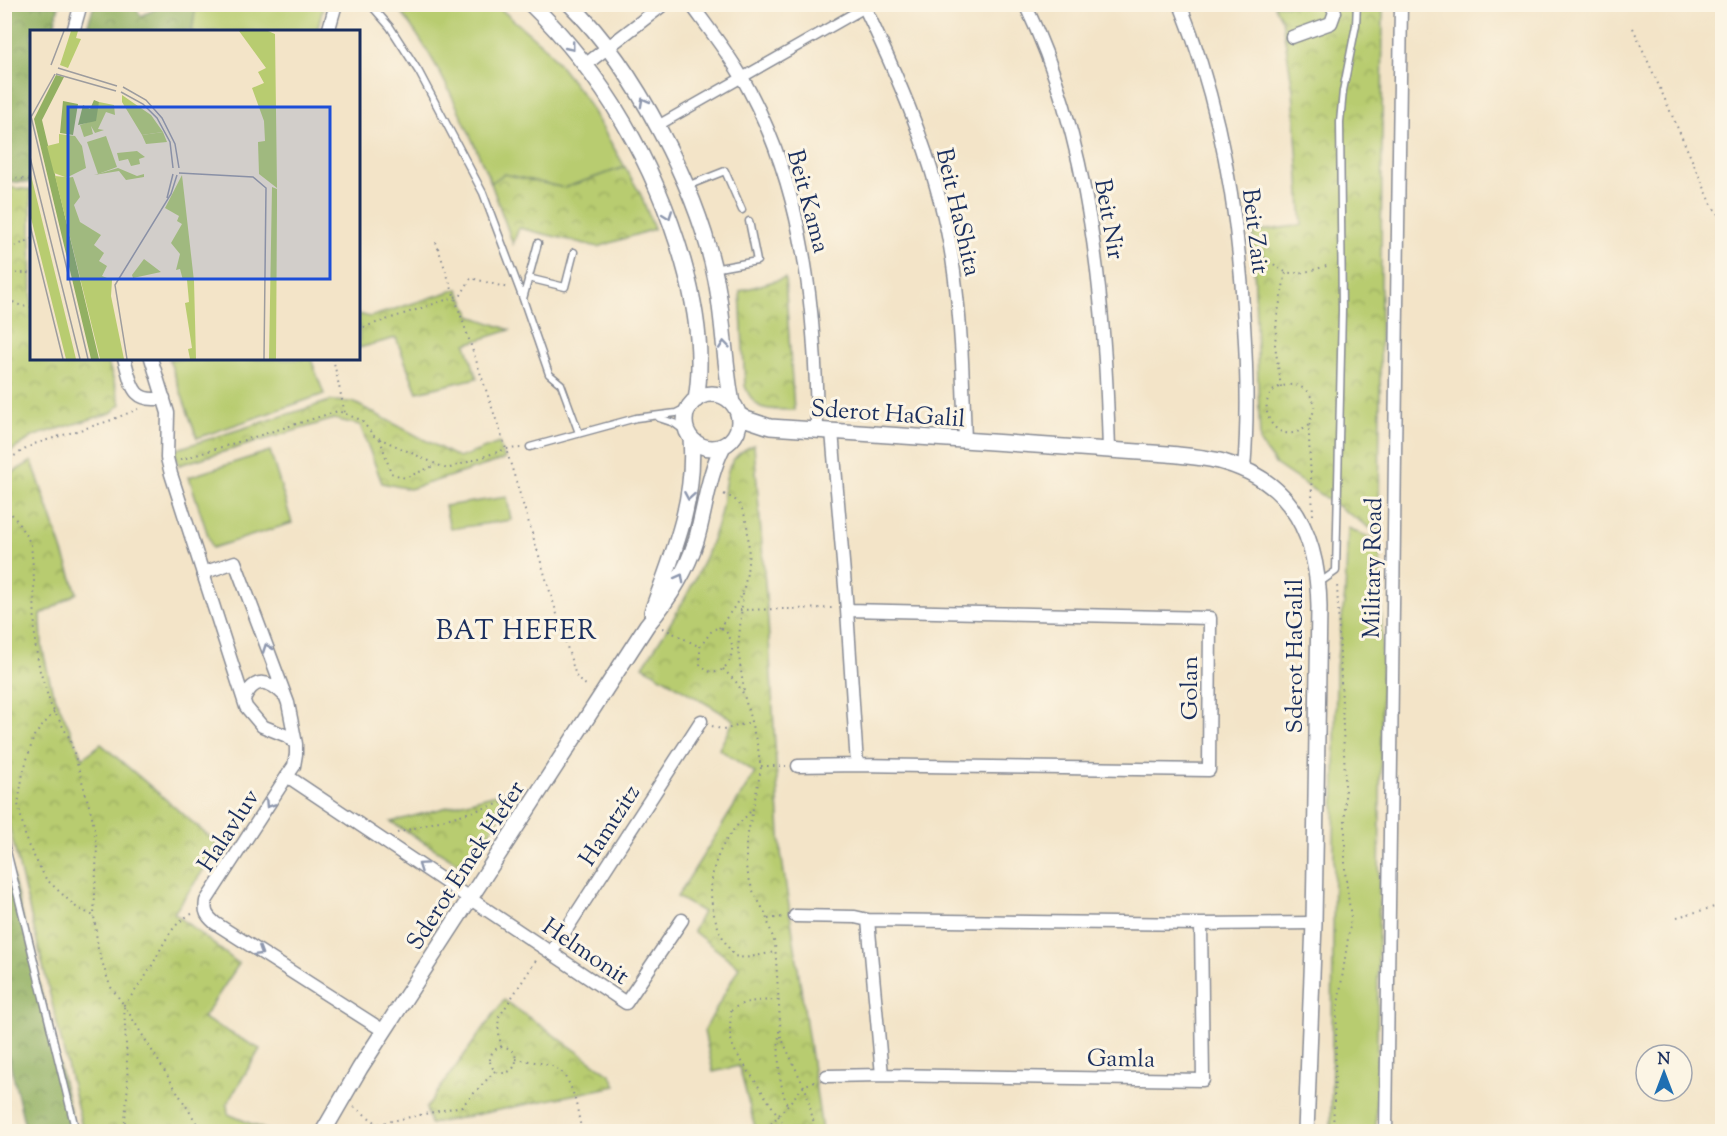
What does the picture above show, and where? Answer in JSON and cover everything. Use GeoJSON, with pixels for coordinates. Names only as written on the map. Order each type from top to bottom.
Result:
{"type":"FeatureCollection","features":[{"type":"Feature","properties":{"kind":"street"},"geometry":{"type":"LineString","coordinates":[[74,30],[81,4]]}},
{"type":"Feature","properties":{"kind":"street"},"geometry":{"type":"LineString","coordinates":[[329,30],[336,4]]}},
{"type":"Feature","properties":{"kind":"street"},"geometry":{"type":"LineString","coordinates":[[531,4],[571,46],[626,124],[662,198],[688,277],[698,337],[699,371],[693,403],[685,421],[690,436],[706,448],[723,446],[735,435],[739,427],[708,247],[686,186],[641,97],[608,48],[570,4]]}},
{"type":"Feature","properties":{"kind":"street"},"geometry":{"type":"LineString","coordinates":[[585,65],[664,4]]}},
{"type":"Feature","properties":{"kind":"street","name":"Beit Kama"},"geometry":{"type":"LineString","coordinates":[[691,4],[742,78],[770,137],[790,197],[811,297],[825,431]]}},
{"type":"Feature","properties":{"kind":"street","name":"Beit Nir"},"geometry":{"type":"LineString","coordinates":[[1025,4],[1065,113],[1089,218],[1100,287],[1107,372],[1108,450]]}},
{"type":"Feature","properties":{"kind":"street","name":"Beit Zait"},"geometry":{"type":"LineString","coordinates":[[1180,4],[1195,42],[1209,90],[1226,162],[1239,250],[1248,431],[1244,469]]}},
{"type":"Feature","properties":{"kind":"street"},"geometry":{"type":"LineString","coordinates":[[1292,37],[1331,23],[1335,12],[1331,4]]}},
{"type":"Feature","properties":{"kind":"street","name":"Military Road"},"geometry":{"type":"LineString","coordinates":[[1386,1131],[1401,4]]}},
{"type":"Feature","properties":{"kind":"street"},"geometry":{"type":"LineString","coordinates":[[657,126],[867,6]]}},
{"type":"Feature","properties":{"kind":"street","name":"Beit HaShita"},"geometry":{"type":"LineString","coordinates":[[867,6],[916,125],[944,220],[954,270],[962,347],[965,441]]}},
{"type":"Feature","properties":{"kind":"street"},"geometry":{"type":"LineString","coordinates":[[125,360],[135,391],[140,397],[147,400],[164,398]]}},
{"type":"Feature","properties":{"kind":"street"},"geometry":{"type":"LineString","coordinates":[[152,360],[164,398],[169,427],[168,463],[244,699],[253,717],[262,726],[287,736],[296,744]]}},
{"type":"Feature","properties":{"kind":"street"},"geometry":{"type":"LineString","coordinates":[[693,403],[710,394],[718,395],[735,408]]}},
{"type":"Feature","properties":{"kind":"street","name":"Sderot HaGalil"},"geometry":{"type":"LineString","coordinates":[[735,408],[746,419],[770,427],[1108,450],[1221,461],[1244,469],[1282,495],[1296,513],[1310,543],[1316,561],[1319,583],[1314,923],[1306,1131]]}},
{"type":"Feature","properties":{"kind":"street","name":"Sderot HaGalil"},"geometry":{"type":"LineString","coordinates":[[735,435],[770,427]]}},
{"type":"Feature","properties":{"kind":"street"},"geometry":{"type":"LineString","coordinates":[[825,431],[847,610],[857,765]]}},
{"type":"Feature","properties":{"kind":"street","name":"Sderot Emek Hefer"},"geometry":{"type":"LineString","coordinates":[[649,623],[689,501],[693,460],[690,436]]}},
{"type":"Feature","properties":{"kind":"street","name":"Sderot Emek Hefer"},"geometry":{"type":"LineString","coordinates":[[323,1131],[384,1031],[538,793],[649,623],[672,593],[689,560],[716,462],[723,446]]}},
{"type":"Feature","properties":{"kind":"street"},"geometry":{"type":"LineString","coordinates":[[203,573],[235,562],[291,715],[296,744],[294,766],[287,776]]}},
{"type":"Feature","properties":{"kind":"street","name":"Golan"},"geometry":{"type":"LineString","coordinates":[[798,765],[1209,770],[1210,618],[847,610]]}},
{"type":"Feature","properties":{"kind":"street"},"geometry":{"type":"LineString","coordinates":[[244,699],[252,687],[264,682],[271,684],[285,696]]}},
{"type":"Feature","properties":{"kind":"street"},"geometry":{"type":"LineString","coordinates":[[262,726],[276,727],[284,724],[291,715]]}},
{"type":"Feature","properties":{"kind":"street","name":"Hamtzitz"},"geometry":{"type":"LineString","coordinates":[[548,951],[702,721]]}},
{"type":"Feature","properties":{"kind":"street","name":"Halavluv"},"geometry":{"type":"LineString","coordinates":[[384,1031],[215,923],[207,916],[204,909],[206,901],[287,776],[471,899]]}},
{"type":"Feature","properties":{"kind":"street","name":"Helmonit"},"geometry":{"type":"LineString","coordinates":[[471,899],[626,1003],[682,920]]}},
{"type":"Feature","properties":{"kind":"street"},"geometry":{"type":"LineString","coordinates":[[795,916],[855,917],[868,920],[1314,923]]}},
{"type":"Feature","properties":{"kind":"street"},"geometry":{"type":"LineString","coordinates":[[868,920],[882,1074]]}},
{"type":"Feature","properties":{"kind":"street","name":"Gamla"},"geometry":{"type":"LineString","coordinates":[[827,1076],[882,1074],[1203,1080],[1201,924]]}},
{"type":"Feature","properties":{"kind":"lane"},"geometry":{"type":"LineString","coordinates":[[370,4],[390,27],[419,72],[483,193],[549,374],[561,384],[579,433]]}},
{"type":"Feature","properties":{"kind":"lane"},"geometry":{"type":"LineString","coordinates":[[1319,583],[1336,571],[1341,261],[1340,122],[1343,90],[1356,25],[1357,4]]}},
{"type":"Feature","properties":{"kind":"lane"},"geometry":{"type":"LineString","coordinates":[[686,186],[725,171],[742,210]]}},
{"type":"Feature","properties":{"kind":"lane"},"geometry":{"type":"LineString","coordinates":[[713,269],[757,261],[749,221]]}},
{"type":"Feature","properties":{"kind":"lane"},"geometry":{"type":"LineString","coordinates":[[523,299],[537,243]]}},
{"type":"Feature","properties":{"kind":"lane"},"geometry":{"type":"LineString","coordinates":[[528,278],[565,287],[574,252]]}},
{"type":"Feature","properties":{"kind":"lane"},"geometry":{"type":"LineString","coordinates":[[530,447],[636,418],[676,413],[693,403]]}},
{"type":"Feature","properties":{"kind":"lane"},"geometry":{"type":"LineString","coordinates":[[656,416],[674,423],[690,436]]}},
{"type":"Feature","properties":{"kind":"lane"},"geometry":{"type":"LineString","coordinates":[[4,839],[75,1131]]}},
{"type":"Feature","properties":{"kind":"path"},"geometry":{"type":"LineString","coordinates":[[1633,28],[1713,207],[1722,220]]}},
{"type":"Feature","properties":{"kind":"path"},"geometry":{"type":"LineString","coordinates":[[4,177],[30,180]]}},
{"type":"Feature","properties":{"kind":"path"},"geometry":{"type":"LineString","coordinates":[[4,251],[30,240]]}},
{"type":"Feature","properties":{"kind":"path"},"geometry":{"type":"LineString","coordinates":[[436,242],[506,449],[577,679],[601,696]]}},
{"type":"Feature","properties":{"kind":"path"},"geometry":{"type":"LineString","coordinates":[[1239,250],[1262,254],[1286,272],[1303,272],[1341,261]]}},
{"type":"Feature","properties":{"kind":"path"},"geometry":{"type":"LineString","coordinates":[[1281,387],[1275,345],[1277,317],[1286,272]]}},
{"type":"Feature","properties":{"kind":"path"},"geometry":{"type":"LineString","coordinates":[[4,273],[30,273]]}},
{"type":"Feature","properties":{"kind":"path"},"geometry":{"type":"LineString","coordinates":[[360,328],[461,295],[471,278],[519,291]]}},
{"type":"Feature","properties":{"kind":"path"},"geometry":{"type":"LineString","coordinates":[[4,294],[22,307],[30,307]]}},
{"type":"Feature","properties":{"kind":"path"},"geometry":{"type":"LineString","coordinates":[[333,360],[345,414]]}},
{"type":"Feature","properties":{"kind":"path"},"geometry":{"type":"LineString","coordinates":[[1309,425],[1295,433],[1287,433],[1280,431],[1268,420],[1266,405],[1274,391],[1281,387],[1297,386],[1310,394],[1315,410],[1309,425],[1314,516]]}},
{"type":"Feature","properties":{"kind":"path"},"geometry":{"type":"LineString","coordinates":[[4,462],[34,444],[109,422],[164,398]]}},
{"type":"Feature","properties":{"kind":"path"},"geometry":{"type":"LineString","coordinates":[[168,463],[338,411],[361,420],[374,436],[447,469],[506,449],[530,447]]}},
{"type":"Feature","properties":{"kind":"path"},"geometry":{"type":"LineString","coordinates":[[380,439],[391,473],[405,478],[437,465]]}},
{"type":"Feature","properties":{"kind":"path"},"geometry":{"type":"LineString","coordinates":[[709,488],[731,497],[741,507],[750,551],[740,610],[738,649],[744,695],[760,766],[746,843],[746,867],[752,889],[765,913],[776,952],[778,1061],[782,1090],[787,1105]]}},
{"type":"Feature","properties":{"kind":"path"},"geometry":{"type":"LineString","coordinates":[[4,506],[32,544],[35,644],[40,671],[54,712],[70,739],[92,816],[97,847],[94,916],[98,949],[110,986],[202,1131]]}},
{"type":"Feature","properties":{"kind":"path"},"geometry":{"type":"LineString","coordinates":[[1333,1131],[1337,1012],[1351,918],[1345,872],[1345,776],[1336,571]]}},
{"type":"Feature","properties":{"kind":"path"},"geometry":{"type":"LineString","coordinates":[[719,628],[743,591]]}},
{"type":"Feature","properties":{"kind":"path"},"geometry":{"type":"LineString","coordinates":[[740,610],[828,608],[847,610]]}},
{"type":"Feature","properties":{"kind":"path"},"geometry":{"type":"LineString","coordinates":[[649,623],[700,647]]}},
{"type":"Feature","properties":{"kind":"path"},"geometry":{"type":"LineString","coordinates":[[719,628],[729,633],[733,642],[733,654],[723,669],[717,673],[704,670],[700,664],[700,647],[713,629],[719,628]]}},
{"type":"Feature","properties":{"kind":"path"},"geometry":{"type":"LineString","coordinates":[[723,669],[737,683],[744,695]]}},
{"type":"Feature","properties":{"kind":"path"},"geometry":{"type":"LineString","coordinates":[[54,712],[34,736],[23,773],[18,804],[27,843],[46,879],[76,908],[94,916]]}},
{"type":"Feature","properties":{"kind":"path"},"geometry":{"type":"LineString","coordinates":[[702,721],[723,730],[751,722]]}},
{"type":"Feature","properties":{"kind":"path"},"geometry":{"type":"LineString","coordinates":[[760,766],[798,765]]}},
{"type":"Feature","properties":{"kind":"path"},"geometry":{"type":"LineString","coordinates":[[380,838],[538,793]]}},
{"type":"Feature","properties":{"kind":"path"},"geometry":{"type":"LineString","coordinates":[[752,809],[731,833],[721,852],[710,888],[712,905],[718,932],[734,956],[745,958],[776,952]]}},
{"type":"Feature","properties":{"kind":"path"},"geometry":{"type":"LineString","coordinates":[[1677,917],[1722,905]]}},
{"type":"Feature","properties":{"kind":"path"},"geometry":{"type":"LineString","coordinates":[[124,1131],[128,1084],[124,1005],[147,975],[182,918],[204,909]]}},
{"type":"Feature","properties":{"kind":"path"},"geometry":{"type":"LineString","coordinates":[[501,1047],[499,1017],[548,951]]}},
{"type":"Feature","properties":{"kind":"path"},"geometry":{"type":"LineString","coordinates":[[778,1000],[745,1002],[736,1005],[731,1011],[729,1037],[731,1044],[789,1131]]}},
{"type":"Feature","properties":{"kind":"path"},"geometry":{"type":"LineString","coordinates":[[779,1023],[784,1045],[804,1086],[816,1131]]}},
{"type":"Feature","properties":{"kind":"path"},"geometry":{"type":"LineString","coordinates":[[501,1047],[513,1051],[516,1059],[511,1071],[503,1074],[495,1071],[490,1063],[493,1051],[501,1047]]}},
{"type":"Feature","properties":{"kind":"path"},"geometry":{"type":"LineString","coordinates":[[516,1059],[549,1065],[562,1072],[569,1082],[582,1131]]}},
{"type":"Feature","properties":{"kind":"path"},"geometry":{"type":"LineString","coordinates":[[341,1099],[378,1124],[462,1106],[495,1071]]}},
{"type":"Feature","properties":{"kind":"path"},"geometry":{"type":"LineString","coordinates":[[755,1131],[772,1123],[804,1086],[827,1076]]}},
{"type":"Feature","properties":{"kind":"green space"},"geometry":{"type":"Polygon","coordinates":[[[324,4],[317,30],[192,30],[196,5],[324,4]]]}},
{"type":"Feature","properties":{"kind":"green space"},"geometry":{"type":"Polygon","coordinates":[[[4,5],[59,5],[53,30],[30,30],[30,183],[5,181],[4,5]]]}},
{"type":"Feature","properties":{"kind":"green space"},"geometry":{"type":"Polygon","coordinates":[[[94,5],[134,5],[141,16],[164,5],[196,5],[192,30],[86,30],[94,5]]]}},
{"type":"Feature","properties":{"kind":"green space"},"geometry":{"type":"Polygon","coordinates":[[[395,5],[496,5],[547,49],[585,98],[625,167],[564,188],[504,174],[491,183],[437,67],[395,5]]]}},
{"type":"Feature","properties":{"kind":"green space"},"geometry":{"type":"Polygon","coordinates":[[[1274,5],[1383,5],[1379,534],[1275,464],[1260,443],[1253,232],[1302,225],[1293,90],[1282,20],[1274,5]]]}},
{"type":"Feature","properties":{"kind":"green space"},"geometry":{"type":"Polygon","coordinates":[[[625,167],[641,195],[654,229],[598,247],[519,228],[513,244],[491,183],[504,174],[564,188],[625,167]]]}},
{"type":"Feature","properties":{"kind":"green space"},"geometry":{"type":"Polygon","coordinates":[[[5,187],[30,190],[30,360],[107,360],[121,404],[111,413],[34,436],[5,455],[4,251],[7,250],[4,250],[5,187]]]}},
{"type":"Feature","properties":{"kind":"green space"},"geometry":{"type":"Polygon","coordinates":[[[785,278],[794,410],[758,406],[745,386],[740,291],[785,278]]]}},
{"type":"Feature","properties":{"kind":"green space"},"geometry":{"type":"Polygon","coordinates":[[[458,289],[471,316],[510,330],[466,344],[477,378],[417,392],[396,338],[360,348],[360,314],[370,317],[458,289]]]}},
{"type":"Feature","properties":{"kind":"green space"},"geometry":{"type":"Polygon","coordinates":[[[169,360],[311,360],[324,394],[197,438],[169,360]]]}},
{"type":"Feature","properties":{"kind":"green space"},"geometry":{"type":"Polygon","coordinates":[[[330,401],[353,402],[459,458],[499,443],[505,459],[410,489],[382,483],[360,425],[334,419],[179,465],[174,450],[330,401]]]}},
{"type":"Feature","properties":{"kind":"green space"},"geometry":{"type":"Polygon","coordinates":[[[754,445],[768,621],[781,852],[822,1131],[756,1131],[739,1066],[713,1072],[704,1031],[739,967],[693,931],[703,912],[677,897],[755,773],[719,749],[734,720],[643,666],[676,613],[705,558],[722,508],[729,467],[735,458],[754,445]]]}},
{"type":"Feature","properties":{"kind":"green space"},"geometry":{"type":"Polygon","coordinates":[[[270,451],[292,523],[212,548],[189,477],[270,451]]]}},
{"type":"Feature","properties":{"kind":"green space"},"geometry":{"type":"Polygon","coordinates":[[[32,461],[77,593],[41,615],[42,647],[52,690],[83,758],[101,744],[220,846],[174,913],[239,964],[203,1018],[260,1049],[227,1104],[228,1114],[268,1131],[83,1131],[5,809],[5,477],[32,461]]]}},
{"type":"Feature","properties":{"kind":"green space"},"geometry":{"type":"Polygon","coordinates":[[[507,497],[511,520],[450,529],[445,506],[507,497]]]}},
{"type":"Feature","properties":{"kind":"green space"},"geometry":{"type":"Polygon","coordinates":[[[1348,528],[1380,542],[1382,643],[1376,1132],[1331,1131],[1336,667],[1345,594],[1348,528]]]}},
{"type":"Feature","properties":{"kind":"green space"},"geometry":{"type":"Polygon","coordinates":[[[519,788],[466,868],[391,822],[519,788]]]}},
{"type":"Feature","properties":{"kind":"green space"},"geometry":{"type":"Polygon","coordinates":[[[4,841],[75,1131],[26,1131],[5,1041],[4,841]]]}},
{"type":"Feature","properties":{"kind":"green space"},"geometry":{"type":"Polygon","coordinates":[[[504,1000],[611,1075],[616,1086],[430,1124],[426,1108],[504,1000]]]}},
{"type":"Feature","properties":{"kind":"district","name":"BAT HEFER"},"geometry":{"type":"Point","coordinates":[517,630]}}]}
